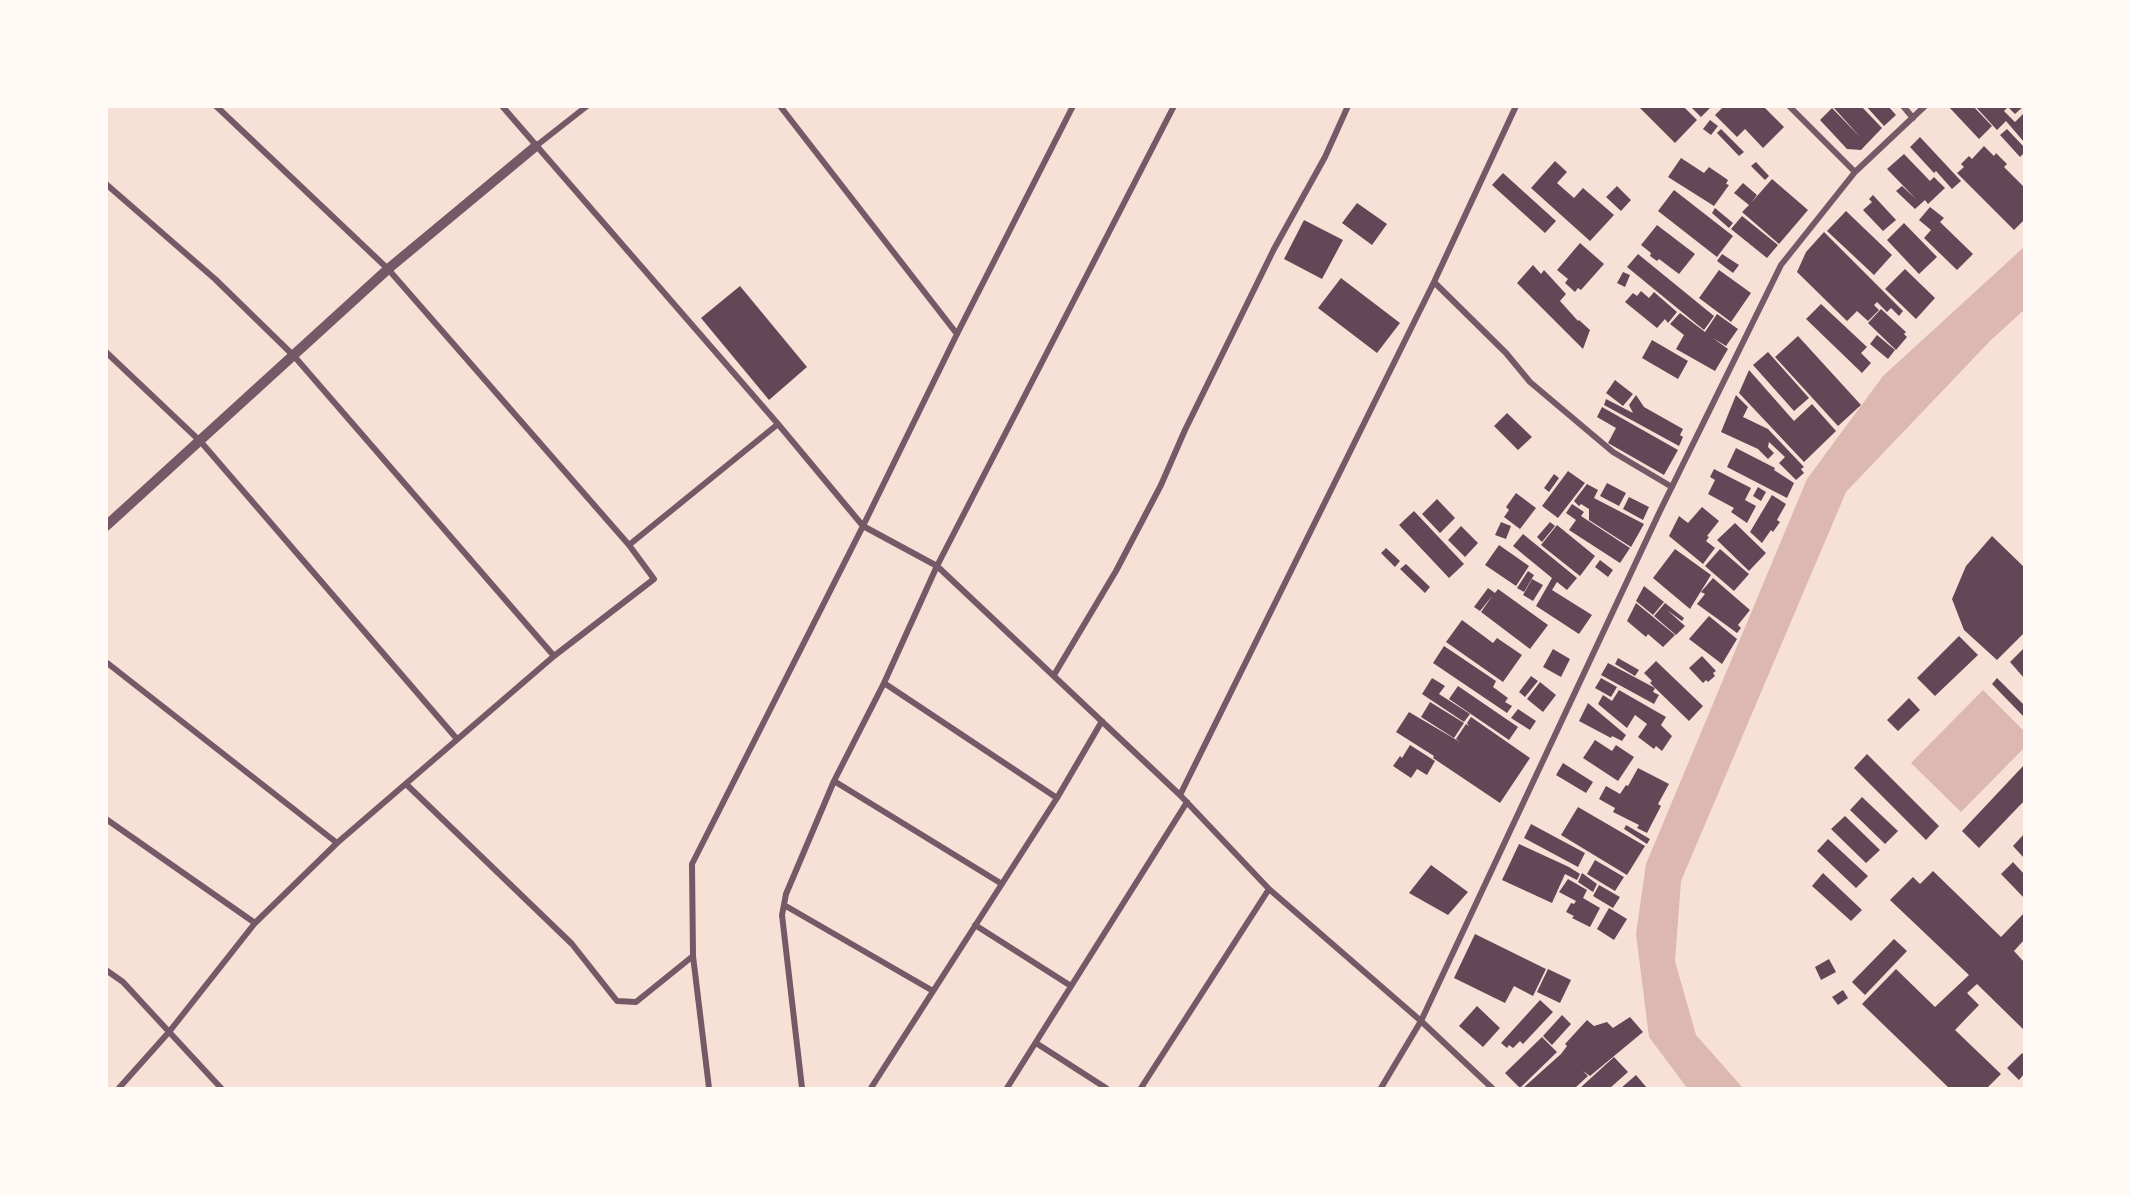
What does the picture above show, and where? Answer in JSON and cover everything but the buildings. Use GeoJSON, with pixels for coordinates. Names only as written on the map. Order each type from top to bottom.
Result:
{"type":"FeatureCollection","features":[{"type":"Feature","properties":{"kind":"street"},"geometry":{"type":"LineString","coordinates":[[119,1089],[169,1032],[255,923],[337,843],[554,656],[654,579],[629,545],[388,269],[216,106]]}},
{"type":"Feature","properties":{"kind":"street"},"geometry":{"type":"LineString","coordinates":[[502,106],[778,424],[862,526],[937,566],[1180,795],[1269,889],[1421,1021],[1492,1089]]}},
{"type":"Feature","properties":{"kind":"street"},"geometry":{"type":"LineString","coordinates":[[106,526],[201,442],[388,269],[587,106]]}},
{"type":"Feature","properties":{"kind":"street"},"geometry":{"type":"LineString","coordinates":[[780,106],[957,334]]}},
{"type":"Feature","properties":{"kind":"street"},"geometry":{"type":"LineString","coordinates":[[709,1089],[693,956],[692,864],[1073,106]]}},
{"type":"Feature","properties":{"kind":"street"},"geometry":{"type":"LineString","coordinates":[[802,1089],[782,915],[786,894],[834,781],[884,683],[937,566],[1174,106]]}},
{"type":"Feature","properties":{"kind":"street"},"geometry":{"type":"LineString","coordinates":[[1054,675],[1116,571],[1161,485],[1185,430],[1274,249],[1325,156],[1348,106]]}},
{"type":"Feature","properties":{"kind":"street"},"geometry":{"type":"LineString","coordinates":[[1180,795],[1434,282],[1516,106]]}},
{"type":"Feature","properties":{"kind":"street"},"geometry":{"type":"LineString","coordinates":[[1789,106],[1855,172]]}},
{"type":"Feature","properties":{"kind":"street"},"geometry":{"type":"LineString","coordinates":[[1903,106],[1913,118]]}},
{"type":"Feature","properties":{"kind":"street"},"geometry":{"type":"LineString","coordinates":[[1381,1089],[1421,1021],[1671,488],[1781,265],[1855,172],[1925,106]]}},
{"type":"Feature","properties":{"kind":"street"},"geometry":{"type":"LineString","coordinates":[[106,184],[215,279],[294,356],[554,656]]}},
{"type":"Feature","properties":{"kind":"street"},"geometry":{"type":"LineString","coordinates":[[1434,282],[1506,353],[1530,382],[1613,452],[1671,488]]}},
{"type":"Feature","properties":{"kind":"street"},"geometry":{"type":"LineString","coordinates":[[106,352],[201,442],[457,739]]}},
{"type":"Feature","properties":{"kind":"street"},"geometry":{"type":"LineString","coordinates":[[629,545],[778,424]]}},
{"type":"Feature","properties":{"kind":"street"},"geometry":{"type":"LineString","coordinates":[[106,662],[337,843]]}},
{"type":"Feature","properties":{"kind":"street"},"geometry":{"type":"LineString","coordinates":[[884,683],[1057,798]]}},
{"type":"Feature","properties":{"kind":"street"},"geometry":{"type":"LineString","coordinates":[[871,1089],[1057,798],[1102,721]]}},
{"type":"Feature","properties":{"kind":"street"},"geometry":{"type":"LineString","coordinates":[[834,781],[1002,884]]}},
{"type":"Feature","properties":{"kind":"street"},"geometry":{"type":"LineString","coordinates":[[406,784],[572,944],[617,1001],[636,1002],[693,956]]}},
{"type":"Feature","properties":{"kind":"street"},"geometry":{"type":"LineString","coordinates":[[1007,1089],[1186,802]]}},
{"type":"Feature","properties":{"kind":"street"},"geometry":{"type":"LineString","coordinates":[[106,819],[255,923]]}},
{"type":"Feature","properties":{"kind":"street"},"geometry":{"type":"LineString","coordinates":[[1141,1089],[1269,889]]}},
{"type":"Feature","properties":{"kind":"street"},"geometry":{"type":"LineString","coordinates":[[784,905],[933,991]]}},
{"type":"Feature","properties":{"kind":"street"},"geometry":{"type":"LineString","coordinates":[[975,925],[1071,986]]}},
{"type":"Feature","properties":{"kind":"street"},"geometry":{"type":"LineString","coordinates":[[106,970],[123,982],[221,1089]]}},
{"type":"Feature","properties":{"kind":"street"},"geometry":{"type":"LineString","coordinates":[[1036,1043],[1106,1089]]}},
{"type":"Feature","properties":{"kind":"shaded area"},"geometry":{"type":"Polygon","coordinates":[[[2024,247],[2024,310],[1990,341],[1846,492],[1681,881],[1675,961],[1696,1035],[1743,1088],[1687,1088],[1649,1037],[1636,934],[1646,864],[1807,479],[1883,376],[2024,247]]]}},
{"type":"Feature","properties":{"kind":"shaded area"},"geometry":{"type":"Polygon","coordinates":[[[1983,690],[2024,731],[2024,748],[1961,812],[1911,763],[1983,690]]]}}]}
